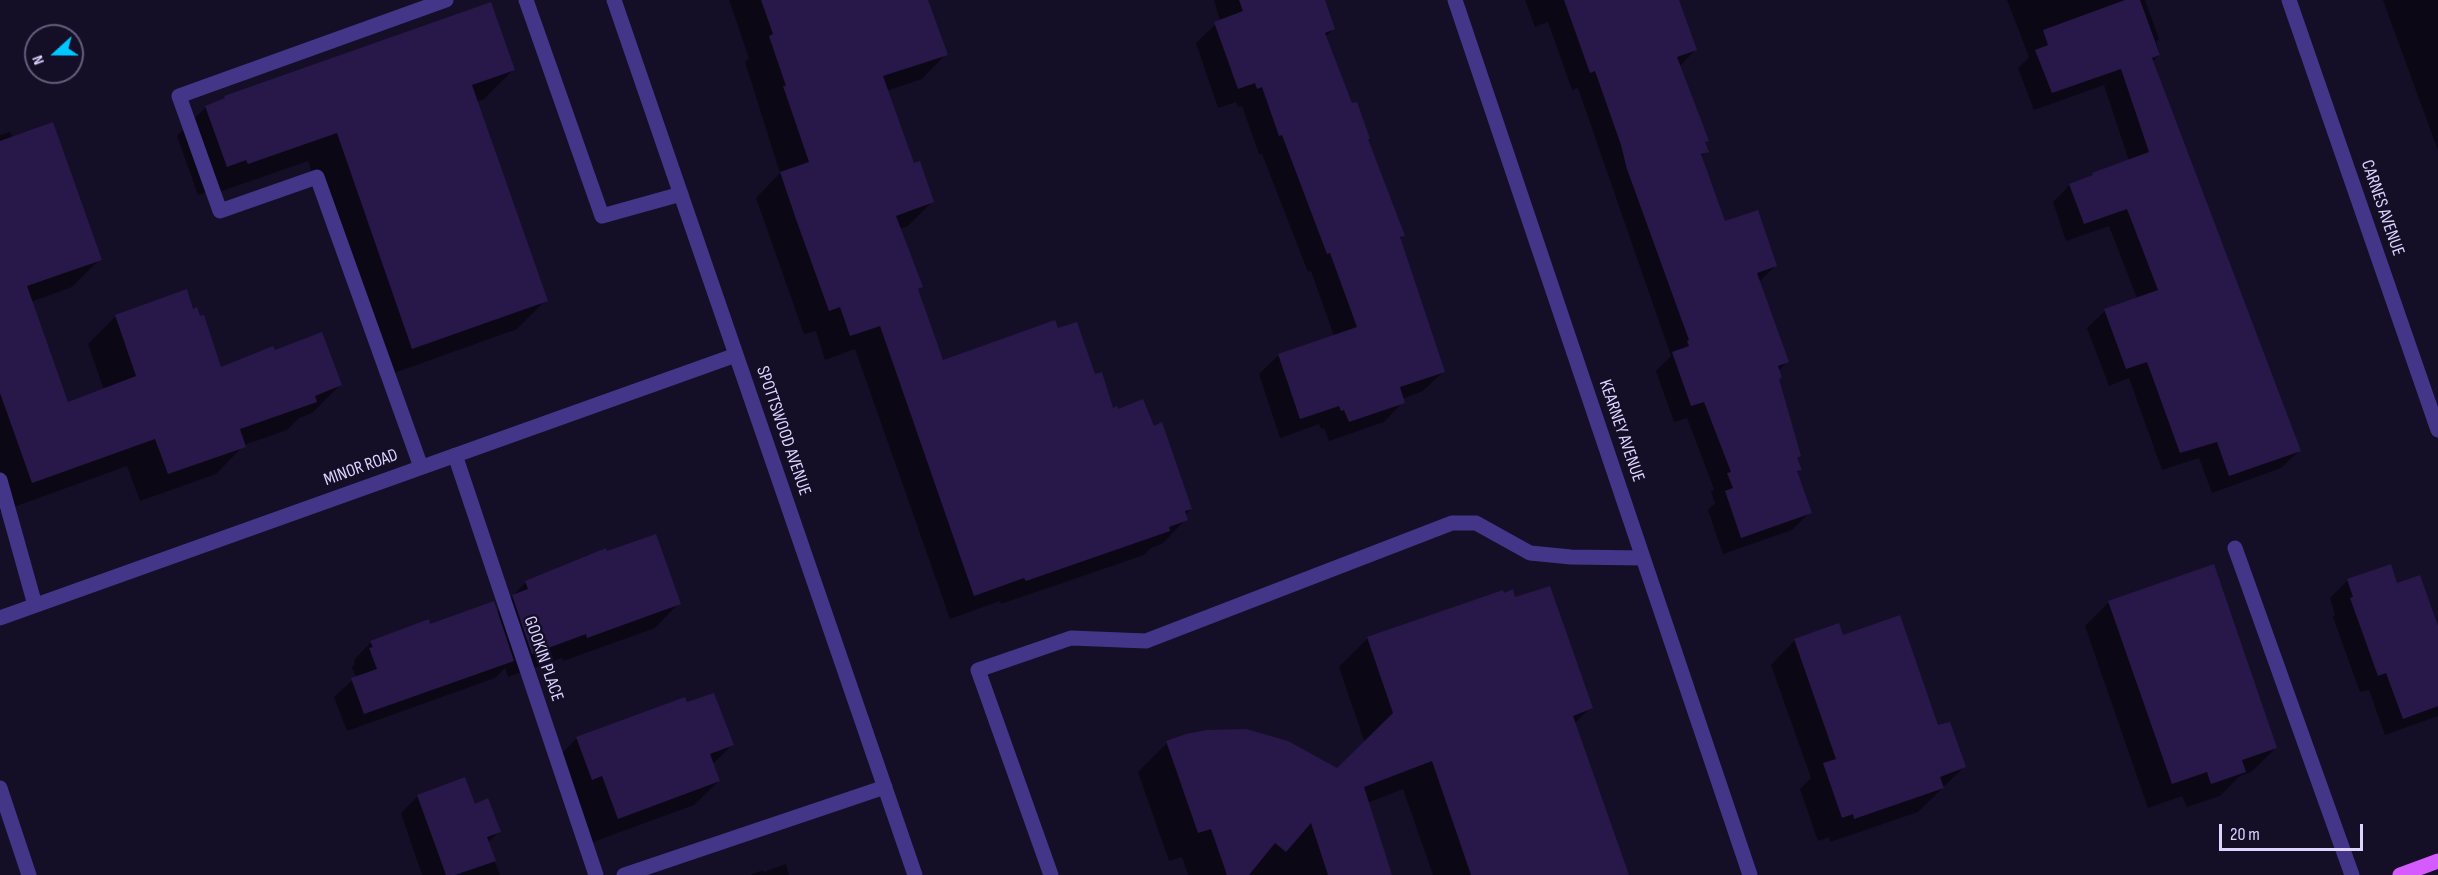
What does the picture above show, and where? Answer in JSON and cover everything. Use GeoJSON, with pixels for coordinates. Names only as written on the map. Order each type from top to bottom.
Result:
{"type":"FeatureCollection","features":[{"type":"Feature","properties":{"kind":"main road"},"geometry":{"type":"LineString","coordinates":[[2400,875],[2438,861]]}},
{"type":"Feature","properties":{"kind":"street"},"geometry":{"type":"LineString","coordinates":[[421,467],[317,177],[220,211],[179,96],[446,0]]}},
{"type":"Feature","properties":{"kind":"street"},"geometry":{"type":"LineString","coordinates":[[526,0],[602,216],[681,194]]}},
{"type":"Feature","properties":{"kind":"street","name":"SPOTTSWOOD AVENUE"},"geometry":{"type":"LineString","coordinates":[[614,0],[915,875]]}},
{"type":"Feature","properties":{"kind":"street","name":"KEARNEY AVENUE"},"geometry":{"type":"LineString","coordinates":[[1455,0],[1750,875]]}},
{"type":"Feature","properties":{"kind":"street","name":"CARNES AVENUE"},"geometry":{"type":"LineString","coordinates":[[2289,0],[2438,430]]}},
{"type":"Feature","properties":{"kind":"street","name":"MINOR ROAD"},"geometry":{"type":"LineString","coordinates":[[0,618],[736,355]]}},
{"type":"Feature","properties":{"kind":"street","name":"GOOKIN PLACE"},"geometry":{"type":"LineString","coordinates":[[455,455],[596,875]]}},
{"type":"Feature","properties":{"kind":"street"},"geometry":{"type":"LineString","coordinates":[[0,480],[35,605]]}},
{"type":"Feature","properties":{"kind":"street"},"geometry":{"type":"LineString","coordinates":[[1051,875],[978,670],[1071,638],[1146,640],[1452,523],[1476,524],[1530,554],[1643,558]]}},
{"type":"Feature","properties":{"kind":"street"},"geometry":{"type":"LineString","coordinates":[[2235,548],[2352,875]]}},
{"type":"Feature","properties":{"kind":"street"},"geometry":{"type":"LineString","coordinates":[[624,875],[885,787]]}},
{"type":"Feature","properties":{"kind":"street"},"geometry":{"type":"LineString","coordinates":[[0,788],[29,875]]}},
{"type":"Feature","properties":{"kind":"building"},"geometry":{"type":"Polygon","coordinates":[[[761,0],[928,0],[948,55],[883,76],[914,163],[920,161],[934,202],[896,216],[923,287],[918,289],[943,360],[1055,320],[1058,328],[1077,322],[1095,374],[1102,372],[1113,408],[1117,406],[1118,409],[1143,399],[1154,426],[1162,422],[1192,509],[1185,511],[1188,520],[1169,527],[1170,531],[1026,581],[1024,578],[974,596],[880,326],[850,336],[840,307],[829,311],[797,222],[780,172],[809,162],[783,86],[786,86],[769,36],[773,34],[761,0]]]}},
{"type":"Feature","properties":{"kind":"building"},"geometry":{"type":"Polygon","coordinates":[[[1239,0],[1325,0],[1335,29],[1325,33],[1352,103],[1357,102],[1370,139],[1368,139],[1405,236],[1400,237],[1445,372],[1400,387],[1405,403],[1349,422],[1344,410],[1341,411],[1339,406],[1300,419],[1278,354],[1357,327],[1282,135],[1279,136],[1262,87],[1257,89],[1255,83],[1238,89],[1214,22],[1243,11],[1239,0]]]}},
{"type":"Feature","properties":{"kind":"building"},"geometry":{"type":"Polygon","coordinates":[[[1564,0],[1679,0],[1697,50],[1677,57],[1709,141],[1705,142],[1709,152],[1701,154],[1725,221],[1758,210],[1777,266],[1757,273],[1789,362],[1778,366],[1782,378],[1779,379],[1801,456],[1797,458],[1802,470],[1797,471],[1812,513],[1741,538],[1725,491],[1733,488],[1727,473],[1731,472],[1704,402],[1691,406],[1672,352],[1689,346],[1687,341],[1689,340],[1627,169],[1595,71],[1590,73],[1564,0]]]}},
{"type":"Feature","properties":{"kind":"building"},"geometry":{"type":"Polygon","coordinates":[[[2125,0],[2140,0],[2160,55],[2152,58],[2301,451],[2229,476],[2217,442],[2180,453],[2147,362],[2126,369],[2104,309],[2158,290],[2127,209],[2084,224],[2069,184],[2149,152],[2121,69],[2052,93],[2035,50],[2048,45],[2043,30],[2125,0]]]}},
{"type":"Feature","properties":{"kind":"building"},"geometry":{"type":"Polygon","coordinates":[[[491,2],[515,70],[472,85],[548,301],[412,349],[337,133],[248,164],[246,160],[227,167],[205,106],[225,98],[224,96],[491,2]]]}},
{"type":"Feature","properties":{"kind":"building"},"geometry":{"type":"Polygon","coordinates":[[[53,122],[102,260],[27,286],[68,402],[136,376],[115,315],[187,289],[193,309],[197,307],[200,316],[204,315],[221,367],[273,346],[275,350],[322,332],[342,385],[315,396],[317,402],[240,429],[246,447],[168,474],[155,439],[32,483],[0,393],[0,141],[53,122]]]}},
{"type":"Feature","properties":{"kind":"building"},"geometry":{"type":"Polygon","coordinates":[[[656,534],[681,604],[587,638],[586,634],[532,654],[512,595],[528,589],[525,581],[606,548],[607,551],[656,534]]]}},
{"type":"Feature","properties":{"kind":"building"},"geometry":{"type":"Polygon","coordinates":[[[2214,564],[2277,748],[2242,760],[2246,772],[2211,784],[2207,772],[2172,784],[2108,601],[2214,564]]]}},
{"type":"Feature","properties":{"kind":"building"},"geometry":{"type":"Polygon","coordinates":[[[2391,564],[2397,583],[2420,575],[2438,626],[2438,706],[2403,719],[2386,673],[2378,676],[2350,598],[2353,597],[2347,579],[2391,564]]]}},
{"type":"Feature","properties":{"kind":"building"},"geometry":{"type":"Polygon","coordinates":[[[1550,586],[1593,708],[1573,716],[1629,875],[1471,875],[1432,761],[1364,787],[1392,875],[1328,875],[1311,823],[1286,852],[1275,843],[1249,875],[1227,875],[1211,829],[1198,833],[1166,741],[1207,730],[1246,729],[1288,741],[1337,768],[1393,713],[1367,637],[1503,590],[1504,593],[1513,589],[1515,597],[1550,586]]]}},
{"type":"Feature","properties":{"kind":"building"},"geometry":{"type":"Polygon","coordinates":[[[494,601],[514,661],[364,714],[351,678],[377,669],[369,648],[373,647],[370,641],[429,619],[430,624],[494,601]]]}},
{"type":"Feature","properties":{"kind":"building"},"geometry":{"type":"Polygon","coordinates":[[[1900,615],[1938,725],[1950,722],[1966,767],[1940,777],[1944,788],[1854,819],[1853,814],[1842,818],[1823,763],[1836,759],[1794,639],[1839,623],[1843,635],[1900,615]]]}},
{"type":"Feature","properties":{"kind":"building"},"geometry":{"type":"Polygon","coordinates":[[[714,693],[734,745],[710,754],[720,781],[618,819],[602,776],[592,780],[576,737],[685,697],[687,702],[714,693]]]}},
{"type":"Feature","properties":{"kind":"building"},"geometry":{"type":"Polygon","coordinates":[[[465,777],[475,804],[488,798],[501,832],[487,837],[496,861],[455,875],[446,875],[417,795],[465,777]]]}}]}
